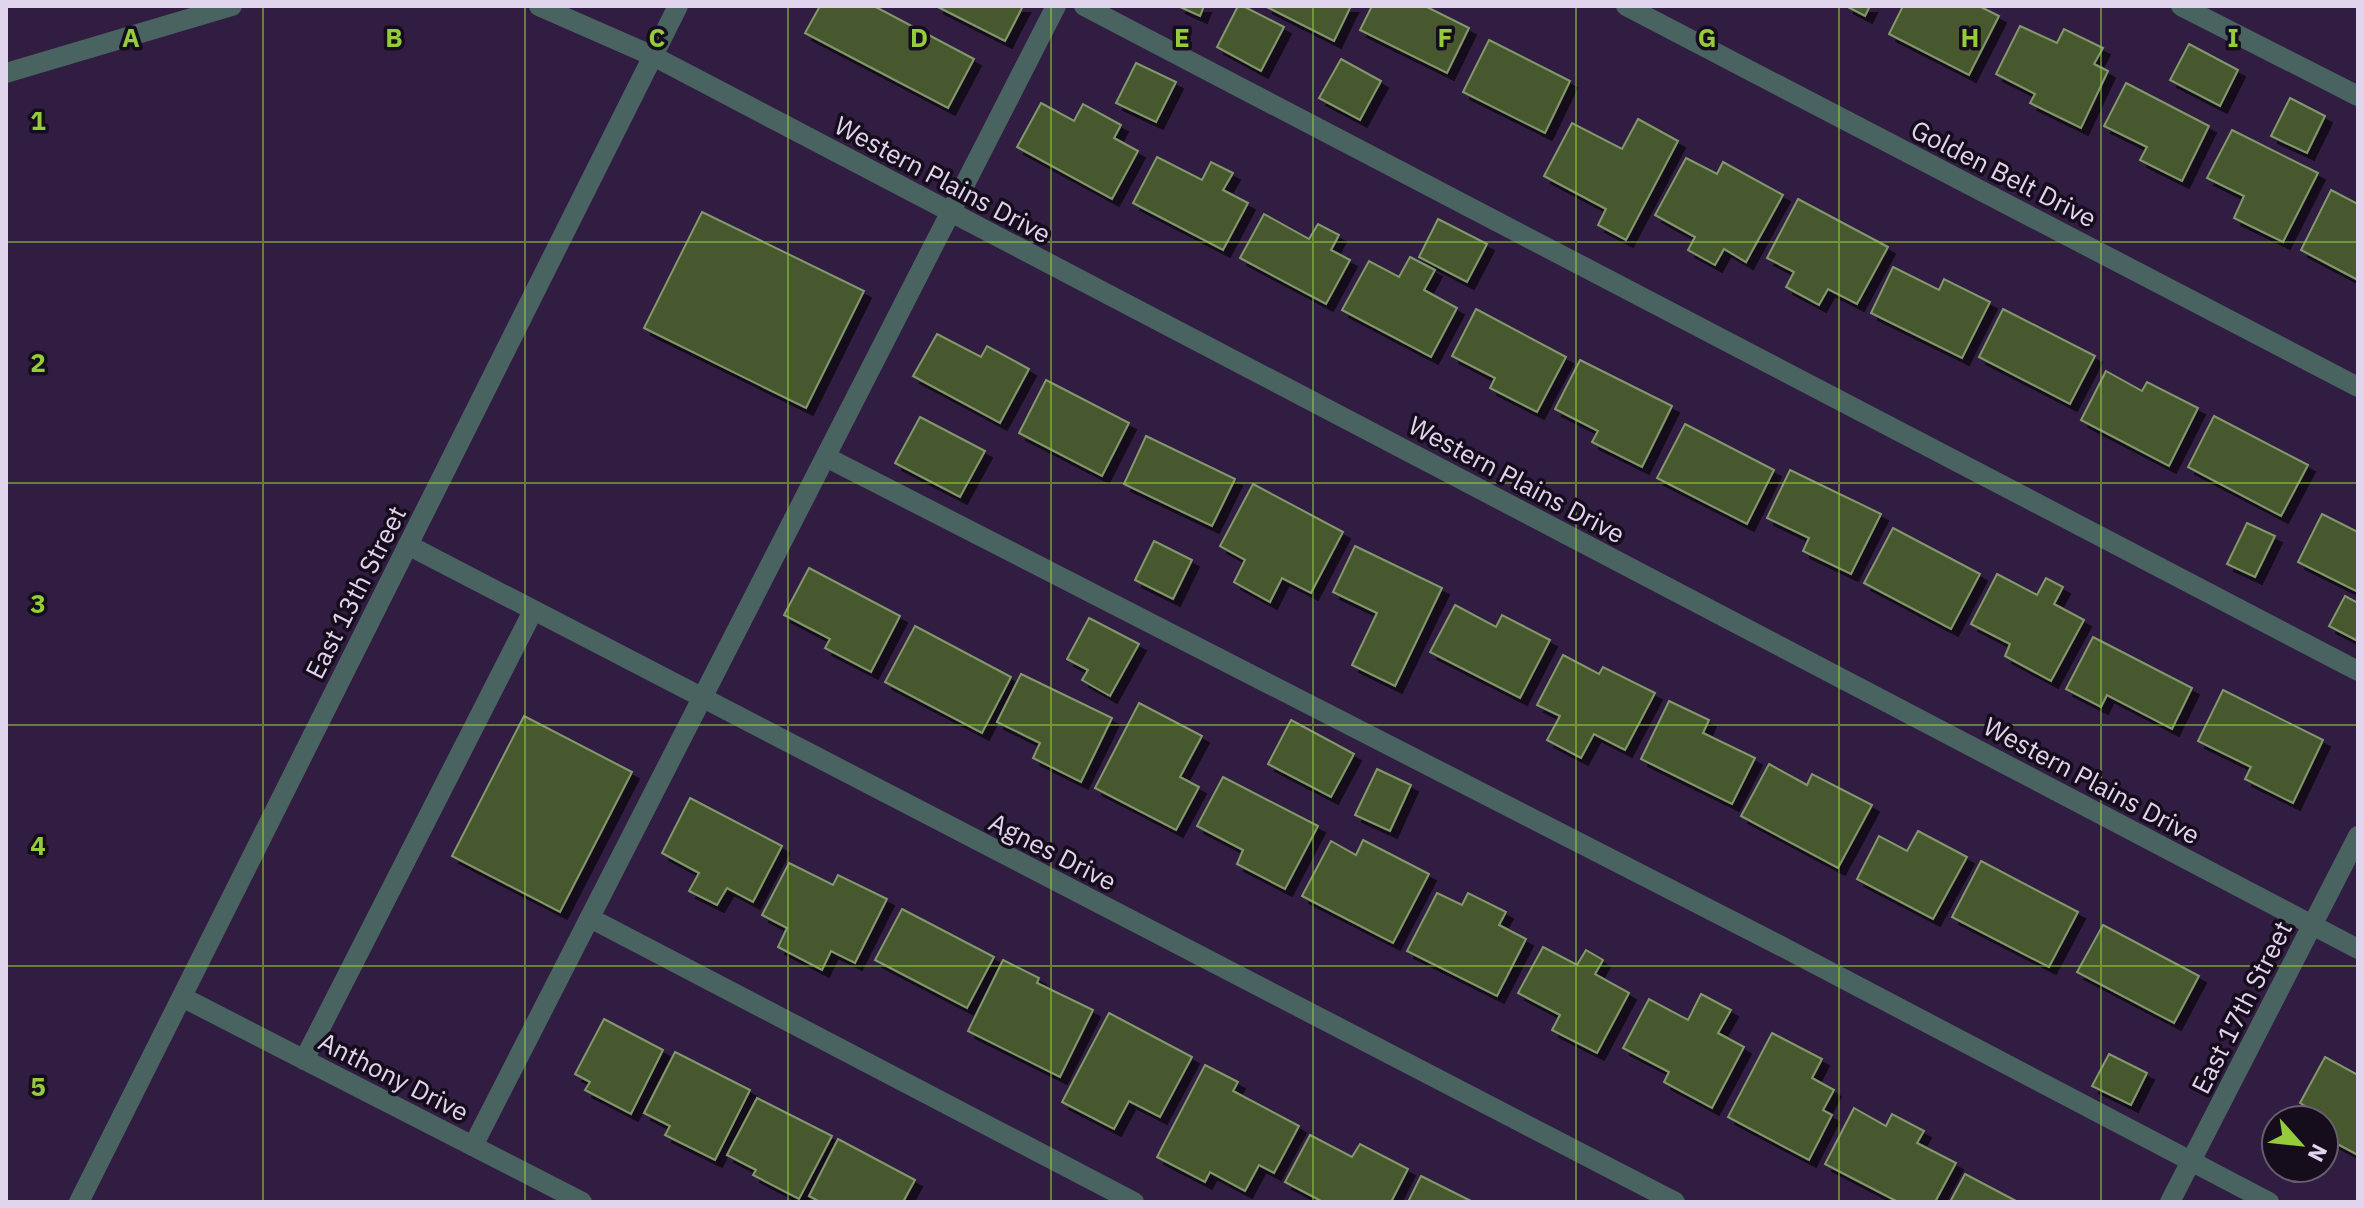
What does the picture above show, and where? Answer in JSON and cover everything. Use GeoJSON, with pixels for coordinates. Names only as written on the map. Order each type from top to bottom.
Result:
{"type":"FeatureCollection","features":[{"type":"Feature","properties":{"kind":"street"},"geometry":{"type":"LineString","coordinates":[[6,73],[232,6]]}},
{"type":"Feature","properties":{"kind":"street","name":"Western Plains Drive"},"geometry":{"type":"LineString","coordinates":[[539,6],[653,56],[2358,949]]}},
{"type":"Feature","properties":{"kind":"street","name":"East 13th Street"},"geometry":{"type":"LineString","coordinates":[[79,1202],[678,6]]}},
{"type":"Feature","properties":{"kind":"street"},"geometry":{"type":"LineString","coordinates":[[473,1146],[1056,6]]}},
{"type":"Feature","properties":{"kind":"street"},"geometry":{"type":"LineString","coordinates":[[1084,6],[2358,671]]}},
{"type":"Feature","properties":{"kind":"street","name":"Golden Belt Drive"},"geometry":{"type":"LineString","coordinates":[[1626,6],[2358,387]]}},
{"type":"Feature","properties":{"kind":"street"},"geometry":{"type":"LineString","coordinates":[[2181,6],[2358,96]]}},
{"type":"Feature","properties":{"kind":"street"},"geometry":{"type":"LineString","coordinates":[[826,457],[1761,935],[2269,1202]]}},
{"type":"Feature","properties":{"kind":"street","name":"Agnes Drive"},"geometry":{"type":"LineString","coordinates":[[408,545],[1675,1202]]}},
{"type":"Feature","properties":{"kind":"street"},"geometry":{"type":"LineString","coordinates":[[304,1060],[533,611]]}},
{"type":"Feature","properties":{"kind":"street","name":"East 17th Street"},"geometry":{"type":"LineString","coordinates":[[2170,1202],[2358,836]]}},
{"type":"Feature","properties":{"kind":"street"},"geometry":{"type":"LineString","coordinates":[[590,918],[1134,1202]]}},
{"type":"Feature","properties":{"kind":"street","name":"Anthony Drive"},"geometry":{"type":"LineString","coordinates":[[182,997],[582,1202]]}},
{"type":"Feature","properties":{"kind":"building"},"geometry":{"type":"Polygon","coordinates":[[[820,6],[874,6],[974,59],[948,108],[805,33],[820,6]]]}},
{"type":"Feature","properties":{"kind":"building"},"geometry":{"type":"Polygon","coordinates":[[[936,6],[1023,6],[1005,41],[936,6]]]}},
{"type":"Feature","properties":{"kind":"building"},"geometry":{"type":"Polygon","coordinates":[[[1178,6],[1204,6],[1200,16],[1178,6]]]}},
{"type":"Feature","properties":{"kind":"building"},"geometry":{"type":"Polygon","coordinates":[[[1238,6],[1284,27],[1261,71],[1217,47],[1238,6]]]}},
{"type":"Feature","properties":{"kind":"building"},"geometry":{"type":"Polygon","coordinates":[[[1265,6],[1351,6],[1334,41],[1265,6]]]}},
{"type":"Feature","properties":{"kind":"building"},"geometry":{"type":"Polygon","coordinates":[[[1372,6],[1425,6],[1469,28],[1447,73],[1360,30],[1372,6]]]}},
{"type":"Feature","properties":{"kind":"building"},"geometry":{"type":"Polygon","coordinates":[[[1846,6],[1870,6],[1865,16],[1846,6]]]}},
{"type":"Feature","properties":{"kind":"building"},"geometry":{"type":"Polygon","coordinates":[[[1903,6],[1979,6],[1999,16],[1969,75],[1889,34],[1903,6]]]}},
{"type":"Feature","properties":{"kind":"building"},"geometry":{"type":"Polygon","coordinates":[[[2020,26],[2057,43],[2064,29],[2103,48],[2094,64],[2108,71],[2081,128],[2030,103],[2035,94],[1996,74],[2020,26]]]}},
{"type":"Feature","properties":{"kind":"building"},"geometry":{"type":"Polygon","coordinates":[[[1489,40],[1570,81],[1545,133],[1463,92],[1489,40]]]}},
{"type":"Feature","properties":{"kind":"building"},"geometry":{"type":"Polygon","coordinates":[[[2189,44],[2238,70],[2220,106],[2170,80],[2189,44]]]}},
{"type":"Feature","properties":{"kind":"building"},"geometry":{"type":"Polygon","coordinates":[[[1341,59],[1381,81],[1360,120],[1319,98],[1341,59]]]}},
{"type":"Feature","properties":{"kind":"building"},"geometry":{"type":"Polygon","coordinates":[[[1136,63],[1176,82],[1156,122],[1116,103],[1136,63]]]}},
{"type":"Feature","properties":{"kind":"building"},"geometry":{"type":"Polygon","coordinates":[[[2126,83],[2209,126],[2182,181],[2140,160],[2147,147],[2104,126],[2126,83]]]}},
{"type":"Feature","properties":{"kind":"building"},"geometry":{"type":"Polygon","coordinates":[[[2290,98],[2325,116],[2307,153],[2271,136],[2290,98]]]}},
{"type":"Feature","properties":{"kind":"building"},"geometry":{"type":"Polygon","coordinates":[[[1041,103],[1074,121],[1083,104],[1121,125],[1114,138],[1138,151],[1112,199],[1017,147],[1041,103]]]}},
{"type":"Feature","properties":{"kind":"building"},"geometry":{"type":"Polygon","coordinates":[[[1638,119],[1678,141],[1626,240],[1598,225],[1606,209],[1544,176],[1572,123],[1622,149],[1638,119]]]}},
{"type":"Feature","properties":{"kind":"building"},"geometry":{"type":"Polygon","coordinates":[[[2232,130],[2318,173],[2283,242],[2234,218],[2244,196],[2207,178],[2232,130]]]}},
{"type":"Feature","properties":{"kind":"building"},"geometry":{"type":"Polygon","coordinates":[[[1157,157],[1202,180],[1211,162],[1233,173],[1223,190],[1248,203],[1223,250],[1133,203],[1157,157]]]}},
{"type":"Feature","properties":{"kind":"building"},"geometry":{"type":"Polygon","coordinates":[[[1686,158],[1717,174],[1723,162],[1783,195],[1746,262],[1724,249],[1715,265],[1688,250],[1695,237],[1655,215],[1686,158]]]}},
{"type":"Feature","properties":{"kind":"building"},"geometry":{"type":"Polygon","coordinates":[[[2331,190],[2358,204],[2358,280],[2301,250],[2331,190]]]}},
{"type":"Feature","properties":{"kind":"building"},"geometry":{"type":"Polygon","coordinates":[[[1798,199],[1888,247],[1857,304],[1828,289],[1819,305],[1786,287],[1794,272],[1767,258],[1798,199]]]}},
{"type":"Feature","properties":{"kind":"building"},"geometry":{"type":"Polygon","coordinates":[[[702,212],[864,291],[806,408],[644,328],[702,212]]]}},
{"type":"Feature","properties":{"kind":"building"},"geometry":{"type":"Polygon","coordinates":[[[1264,214],[1309,239],[1318,224],[1339,235],[1331,250],[1350,260],[1326,304],[1240,258],[1264,214]]]}},
{"type":"Feature","properties":{"kind":"building"},"geometry":{"type":"Polygon","coordinates":[[[1438,219],[1487,244],[1467,282],[1419,257],[1438,219]]]}},
{"type":"Feature","properties":{"kind":"building"},"geometry":{"type":"Polygon","coordinates":[[[1410,257],[1435,270],[1424,290],[1457,308],[1431,357],[1342,310],[1369,261],[1399,277],[1410,257]]]}},
{"type":"Feature","properties":{"kind":"building"},"geometry":{"type":"Polygon","coordinates":[[[1893,267],[1939,290],[1944,279],[1990,302],[1962,358],[1871,313],[1893,267]]]}},
{"type":"Feature","properties":{"kind":"building"},"geometry":{"type":"Polygon","coordinates":[[[1476,309],[1566,357],[1537,412],[1490,388],[1495,378],[1452,356],[1476,309]]]}},
{"type":"Feature","properties":{"kind":"building"},"geometry":{"type":"Polygon","coordinates":[[[2003,309],[2095,356],[2070,404],[1979,357],[2003,309]]]}},
{"type":"Feature","properties":{"kind":"building"},"geometry":{"type":"Polygon","coordinates":[[[937,334],[981,357],[987,346],[1029,369],[1000,423],[913,376],[937,334]]]}},
{"type":"Feature","properties":{"kind":"building"},"geometry":{"type":"Polygon","coordinates":[[[1580,360],[1672,406],[1642,467],[1592,442],[1598,431],[1555,409],[1580,360]]]}},
{"type":"Feature","properties":{"kind":"building"},"geometry":{"type":"Polygon","coordinates":[[[2106,371],[2142,391],[2147,382],[2198,408],[2169,466],[2081,420],[2106,371]]]}},
{"type":"Feature","properties":{"kind":"building"},"geometry":{"type":"Polygon","coordinates":[[[1046,380],[1129,423],[1102,476],[1019,433],[1046,380]]]}},
{"type":"Feature","properties":{"kind":"building"},"geometry":{"type":"Polygon","coordinates":[[[2214,416],[2308,465],[2281,516],[2188,467],[2214,416]]]}},
{"type":"Feature","properties":{"kind":"building"},"geometry":{"type":"Polygon","coordinates":[[[920,417],[985,451],[960,497],[895,463],[920,417]]]}},
{"type":"Feature","properties":{"kind":"building"},"geometry":{"type":"Polygon","coordinates":[[[1685,424],[1774,470],[1747,524],[1657,478],[1685,424]]]}},
{"type":"Feature","properties":{"kind":"building"},"geometry":{"type":"Polygon","coordinates":[[[1146,436],[1235,479],[1212,526],[1124,484],[1146,436]]]}},
{"type":"Feature","properties":{"kind":"building"},"geometry":{"type":"Polygon","coordinates":[[[1790,470],[1881,514],[1851,574],[1803,551],[1809,538],[1767,518],[1790,470]]]}},
{"type":"Feature","properties":{"kind":"building"},"geometry":{"type":"Polygon","coordinates":[[[1253,484],[1343,532],[1311,593],[1282,578],[1270,602],[1234,582],[1245,560],[1220,546],[1253,484]]]}},
{"type":"Feature","properties":{"kind":"building"},"geometry":{"type":"Polygon","coordinates":[[[2322,514],[2358,532],[2358,592],[2298,562],[2322,514]]]}},
{"type":"Feature","properties":{"kind":"building"},"geometry":{"type":"Polygon","coordinates":[[[2247,523],[2275,536],[2255,577],[2227,564],[2247,523]]]}},
{"type":"Feature","properties":{"kind":"building"},"geometry":{"type":"Polygon","coordinates":[[[1893,528],[1980,574],[1951,629],[1864,583],[1893,528]]]}},
{"type":"Feature","properties":{"kind":"building"},"geometry":{"type":"Polygon","coordinates":[[[1154,541],[1192,560],[1173,599],[1135,580],[1154,541]]]}},
{"type":"Feature","properties":{"kind":"building"},"geometry":{"type":"Polygon","coordinates":[[[1355,546],[1442,588],[1395,686],[1352,665],[1377,613],[1333,592],[1355,546]]]}},
{"type":"Feature","properties":{"kind":"building"},"geometry":{"type":"Polygon","coordinates":[[[809,568],[900,616],[871,672],[825,648],[830,639],[784,615],[809,568]]]}},
{"type":"Feature","properties":{"kind":"building"},"geometry":{"type":"Polygon","coordinates":[[[1997,574],[2037,595],[2046,578],[2063,587],[2054,604],[2084,620],[2051,681],[2005,656],[2010,644],[1971,624],[1997,574]]]}},
{"type":"Feature","properties":{"kind":"building"},"geometry":{"type":"Polygon","coordinates":[[[2345,596],[2358,603],[2358,641],[2329,626],[2345,596]]]}},
{"type":"Feature","properties":{"kind":"building"},"geometry":{"type":"Polygon","coordinates":[[[1455,605],[1496,627],[1502,615],[1550,640],[1520,698],[1430,652],[1455,605]]]}},
{"type":"Feature","properties":{"kind":"building"},"geometry":{"type":"Polygon","coordinates":[[[1089,618],[1139,644],[1110,696],[1082,680],[1088,670],[1067,659],[1089,618]]]}},
{"type":"Feature","properties":{"kind":"building"},"geometry":{"type":"Polygon","coordinates":[[[915,626],[1011,677],[982,733],[885,682],[915,626]]]}},
{"type":"Feature","properties":{"kind":"building"},"geometry":{"type":"Polygon","coordinates":[[[2093,637],[2192,688],[2172,729],[2107,695],[2101,707],[2066,689],[2093,637]]]}},
{"type":"Feature","properties":{"kind":"building"},"geometry":{"type":"Polygon","coordinates":[[[1563,655],[1599,674],[1603,667],[1655,693],[1625,750],[1594,734],[1581,758],[1547,740],[1560,716],[1537,705],[1563,655]]]}},
{"type":"Feature","properties":{"kind":"building"},"geometry":{"type":"Polygon","coordinates":[[[1021,674],[1112,718],[1081,782],[1033,758],[1040,743],[997,722],[1021,674]]]}},
{"type":"Feature","properties":{"kind":"building"},"geometry":{"type":"Polygon","coordinates":[[[2223,690],[2323,740],[2293,803],[2245,779],[2251,767],[2198,741],[2223,690]]]}},
{"type":"Feature","properties":{"kind":"building"},"geometry":{"type":"Polygon","coordinates":[[[1669,701],[1709,720],[1703,733],[1755,758],[1732,804],[1641,759],[1669,701]]]}},
{"type":"Feature","properties":{"kind":"building"},"geometry":{"type":"Polygon","coordinates":[[[1139,703],[1202,736],[1180,777],[1199,787],[1176,830],[1095,788],[1139,703]]]}},
{"type":"Feature","properties":{"kind":"building"},"geometry":{"type":"Polygon","coordinates":[[[524,716],[632,772],[560,912],[452,856],[524,716]]]}},
{"type":"Feature","properties":{"kind":"building"},"geometry":{"type":"Polygon","coordinates":[[[1291,720],[1354,754],[1331,797],[1268,764],[1291,720]]]}},
{"type":"Feature","properties":{"kind":"building"},"geometry":{"type":"Polygon","coordinates":[[[1769,764],[1807,785],[1812,774],[1872,805],[1838,868],[1741,816],[1769,764]]]}},
{"type":"Feature","properties":{"kind":"building"},"geometry":{"type":"Polygon","coordinates":[[[1377,769],[1411,785],[1390,831],[1355,815],[1377,769]]]}},
{"type":"Feature","properties":{"kind":"building"},"geometry":{"type":"Polygon","coordinates":[[[1223,777],[1318,826],[1285,889],[1237,864],[1243,850],[1197,826],[1223,777]]]}},
{"type":"Feature","properties":{"kind":"building"},"geometry":{"type":"Polygon","coordinates":[[[690,798],[782,846],[753,902],[727,888],[717,905],[689,891],[699,873],[662,853],[690,798]]]}},
{"type":"Feature","properties":{"kind":"building"},"geometry":{"type":"Polygon","coordinates":[[[1918,831],[1967,857],[1933,919],[1857,879],[1879,836],[1907,851],[1918,831]]]}},
{"type":"Feature","properties":{"kind":"building"},"geometry":{"type":"Polygon","coordinates":[[[1363,840],[1429,874],[1393,943],[1302,896],[1331,841],[1356,855],[1363,840]]]}},
{"type":"Feature","properties":{"kind":"building"},"geometry":{"type":"Polygon","coordinates":[[[1981,861],[2078,912],[2049,967],[1952,917],[1981,861]]]}},
{"type":"Feature","properties":{"kind":"building"},"geometry":{"type":"Polygon","coordinates":[[[789,863],[833,885],[838,875],[887,899],[855,963],[831,951],[822,970],[778,947],[787,928],[762,915],[789,863]]]}},
{"type":"Feature","properties":{"kind":"building"},"geometry":{"type":"Polygon","coordinates":[[[1437,893],[1462,905],[1468,893],[1506,912],[1499,925],[1526,939],[1497,996],[1407,951],[1437,893]]]}},
{"type":"Feature","properties":{"kind":"building"},"geometry":{"type":"Polygon","coordinates":[[[902,909],[994,957],[967,1008],[875,960],[902,909]]]}},
{"type":"Feature","properties":{"kind":"building"},"geometry":{"type":"Polygon","coordinates":[[[2103,925],[2199,976],[2174,1023],[2077,972],[2103,925]]]}},
{"type":"Feature","properties":{"kind":"building"},"geometry":{"type":"Polygon","coordinates":[[[1543,947],[1577,965],[1586,950],[1603,960],[1595,974],[1629,993],[1597,1053],[1552,1030],[1560,1015],[1518,993],[1543,947]]]}},
{"type":"Feature","properties":{"kind":"building"},"geometry":{"type":"Polygon","coordinates":[[[1003,960],[1039,978],[1037,983],[1093,1010],[1060,1077],[968,1031],[1003,960]]]}},
{"type":"Feature","properties":{"kind":"building"},"geometry":{"type":"Polygon","coordinates":[[[1701,994],[1731,1010],[1718,1033],[1744,1047],[1712,1108],[1664,1082],[1669,1072],[1623,1048],[1649,999],[1688,1020],[1701,994]]]}},
{"type":"Feature","properties":{"kind":"building"},"geometry":{"type":"Polygon","coordinates":[[[1109,1013],[1192,1057],[1160,1117],[1129,1101],[1114,1129],[1062,1102],[1109,1013]]]}},
{"type":"Feature","properties":{"kind":"building"},"geometry":{"type":"Polygon","coordinates":[[[604,1019],[663,1050],[631,1114],[585,1090],[590,1082],[575,1074],[604,1019]]]}},
{"type":"Feature","properties":{"kind":"building"},"geometry":{"type":"Polygon","coordinates":[[[1772,1033],[1822,1059],[1812,1078],[1834,1090],[1823,1110],[1832,1115],[1809,1160],[1728,1117],[1772,1033]]]}},
{"type":"Feature","properties":{"kind":"building"},"geometry":{"type":"Polygon","coordinates":[[[675,1052],[750,1090],[715,1160],[665,1135],[670,1126],[644,1113],[675,1052]]]}},
{"type":"Feature","properties":{"kind":"building"},"geometry":{"type":"Polygon","coordinates":[[[2109,1054],[2147,1073],[2131,1105],[2092,1086],[2109,1054]]]}},
{"type":"Feature","properties":{"kind":"building"},"geometry":{"type":"Polygon","coordinates":[[[2325,1057],[2358,1075],[2358,1155],[2340,1145],[2340,1104],[2300,1103],[2325,1057]]]}},
{"type":"Feature","properties":{"kind":"building"},"geometry":{"type":"Polygon","coordinates":[[[1205,1065],[1238,1082],[1233,1091],[1299,1126],[1274,1173],[1259,1165],[1245,1191],[1210,1172],[1205,1182],[1157,1157],[1205,1065]]]}},
{"type":"Feature","properties":{"kind":"building"},"geometry":{"type":"Polygon","coordinates":[[[757,1098],[832,1136],[799,1199],[753,1175],[756,1170],[727,1155],[757,1098]]]}},
{"type":"Feature","properties":{"kind":"building"},"geometry":{"type":"Polygon","coordinates":[[[1854,1108],[1886,1126],[1892,1114],[1924,1131],[1917,1143],[1956,1163],[1935,1202],[1898,1202],[1825,1164],[1854,1108]]]}},
{"type":"Feature","properties":{"kind":"building"},"geometry":{"type":"Polygon","coordinates":[[[1310,1135],[1352,1157],[1360,1144],[1408,1169],[1391,1202],[1323,1202],[1285,1182],[1310,1135]]]}},
{"type":"Feature","properties":{"kind":"building"},"geometry":{"type":"Polygon","coordinates":[[[838,1139],[915,1180],[903,1202],[820,1202],[809,1196],[838,1139]]]}},
{"type":"Feature","properties":{"kind":"building"},"geometry":{"type":"Polygon","coordinates":[[[1965,1174],[2018,1202],[1950,1202],[1965,1174]]]}},
{"type":"Feature","properties":{"kind":"building"},"geometry":{"type":"Polygon","coordinates":[[[1421,1176],[1473,1202],[1408,1202],[1421,1176]]]}}]}
